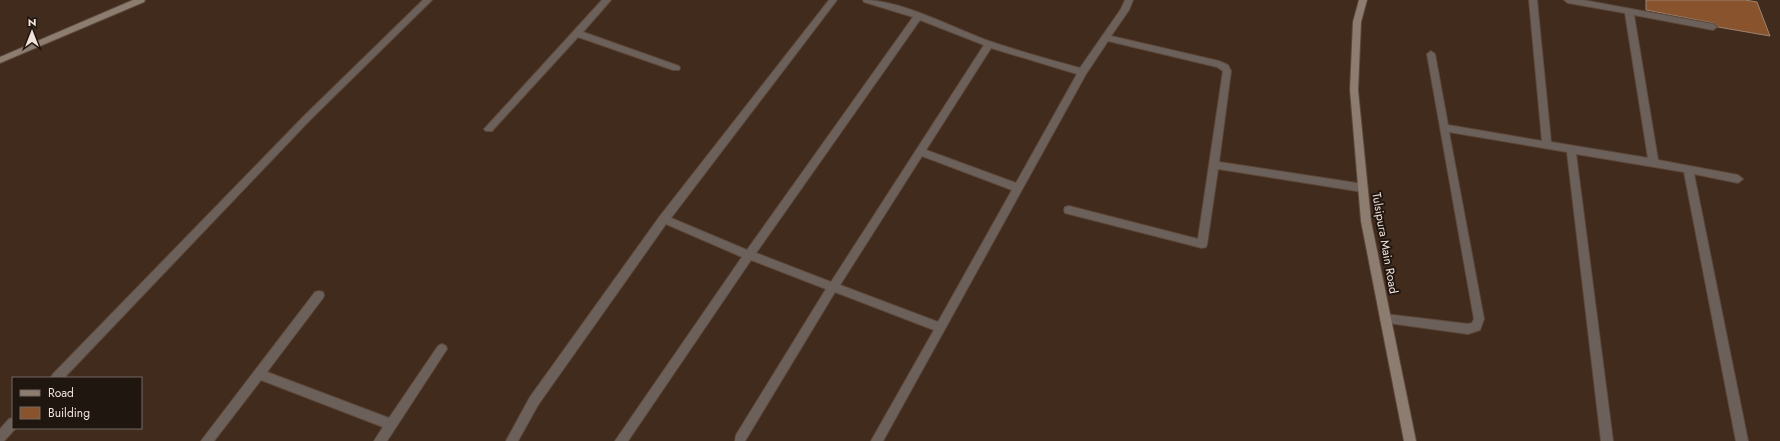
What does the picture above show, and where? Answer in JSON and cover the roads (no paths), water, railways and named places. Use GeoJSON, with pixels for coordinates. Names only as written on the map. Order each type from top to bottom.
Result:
{"type":"FeatureCollection","features":[{"type":"Feature","properties":{"kind":"street"},"geometry":{"type":"LineString","coordinates":[[0,60],[141,0]]}},
{"type":"Feature","properties":{"kind":"street"},"geometry":{"type":"LineString","coordinates":[[58,377],[307,118],[428,0]]}},
{"type":"Feature","properties":{"kind":"street"},"geometry":{"type":"LineString","coordinates":[[489,129],[607,0]]}},
{"type":"Feature","properties":{"kind":"street"},"geometry":{"type":"LineString","coordinates":[[512,441],[534,401],[664,219],[834,0]]}},
{"type":"Feature","properties":{"kind":"street"},"geometry":{"type":"LineString","coordinates":[[867,0],[918,16],[989,44],[1082,72]]}},
{"type":"Feature","properties":{"kind":"street"},"geometry":{"type":"LineString","coordinates":[[877,441],[1082,72],[1125,10],[1129,0]]}},
{"type":"Feature","properties":{"kind":"street","name":"Tulsipura Main Road"},"geometry":{"type":"LineString","coordinates":[[1363,0],[1357,22],[1354,90],[1362,188],[1366,221],[1410,441]]}},
{"type":"Feature","properties":{"kind":"street"},"geometry":{"type":"LineString","coordinates":[[1534,0],[1547,145]]}},
{"type":"Feature","properties":{"kind":"street"},"geometry":{"type":"LineString","coordinates":[[1568,0],[1713,26]]}},
{"type":"Feature","properties":{"kind":"street"},"geometry":{"type":"LineString","coordinates":[[1629,11],[1654,162]]}},
{"type":"Feature","properties":{"kind":"street"},"geometry":{"type":"LineString","coordinates":[[621,441],[749,255],[918,16]]}},
{"type":"Feature","properties":{"kind":"street"},"geometry":{"type":"LineString","coordinates":[[577,33],[676,68]]}},
{"type":"Feature","properties":{"kind":"street"},"geometry":{"type":"LineString","coordinates":[[1069,210],[1202,244],[1227,71],[1225,67],[1106,38]]}},
{"type":"Feature","properties":{"kind":"street"},"geometry":{"type":"LineString","coordinates":[[740,439],[834,287],[989,44]]}},
{"type":"Feature","properties":{"kind":"street"},"geometry":{"type":"LineString","coordinates":[[1385,319],[1468,330],[1476,327],[1479,319],[1431,54]]}},
{"type":"Feature","properties":{"kind":"street"},"geometry":{"type":"LineString","coordinates":[[1444,128],[1571,150],[1654,162],[1738,179]]}},
{"type":"Feature","properties":{"kind":"street"},"geometry":{"type":"LineString","coordinates":[[1571,150],[1607,441]]}},
{"type":"Feature","properties":{"kind":"street"},"geometry":{"type":"LineString","coordinates":[[920,152],[1018,188]]}},
{"type":"Feature","properties":{"kind":"street"},"geometry":{"type":"LineString","coordinates":[[1214,165],[1362,188]]}},
{"type":"Feature","properties":{"kind":"street"},"geometry":{"type":"LineString","coordinates":[[1688,168],[1742,441]]}},
{"type":"Feature","properties":{"kind":"street"},"geometry":{"type":"LineString","coordinates":[[664,219],[749,255],[941,328]]}},
{"type":"Feature","properties":{"kind":"street"},"geometry":{"type":"LineString","coordinates":[[207,441],[319,295]]}},
{"type":"Feature","properties":{"kind":"street"},"geometry":{"type":"LineString","coordinates":[[380,441],[442,349]]}},
{"type":"Feature","properties":{"kind":"street"},"geometry":{"type":"LineString","coordinates":[[259,374],[392,425]]}},
{"type":"Feature","properties":{"kind":"street"},"geometry":{"type":"LineString","coordinates":[[0,437],[12,424]]}}]}
